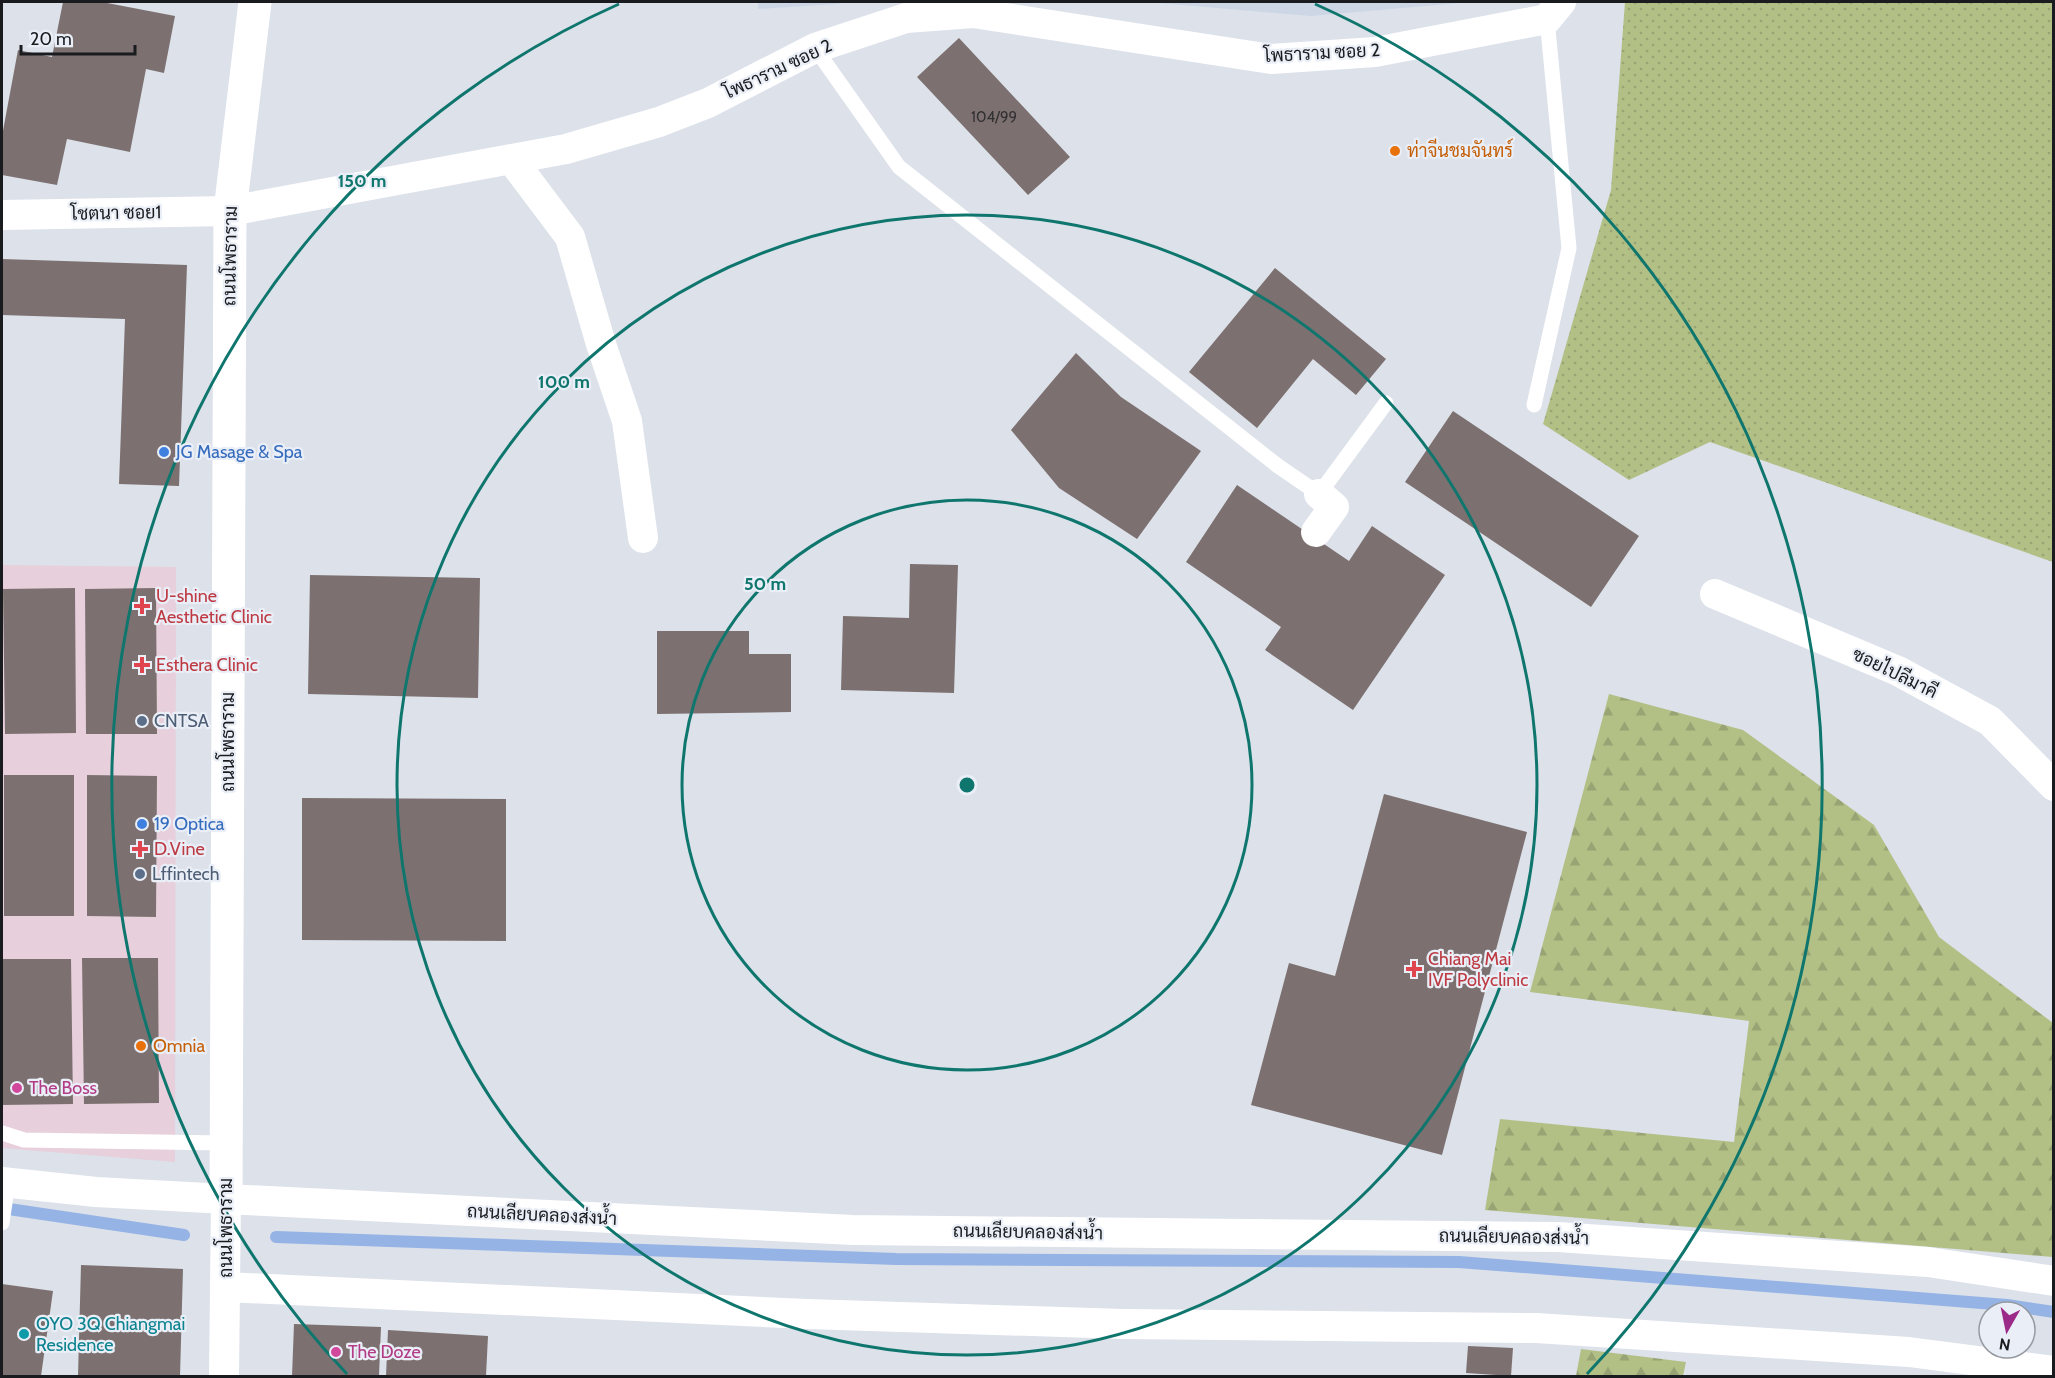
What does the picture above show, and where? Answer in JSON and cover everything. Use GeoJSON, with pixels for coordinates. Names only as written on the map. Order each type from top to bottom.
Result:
{"type":"FeatureCollection","features":[{"type":"Feature","properties":{"kind":"street","name":"ถนนโพธาราม"},"geometry":{"type":"LineString","coordinates":[[224,1377],[230,212],[255,2]]}},
{"type":"Feature","properties":{"kind":"street","name":"โพธาราม ซอย 2"},"geometry":{"type":"LineString","coordinates":[[230,212],[566,149],[659,122],[708,103],[815,48],[906,18],[973,13],[1271,59],[1375,52],[1554,10]]}},
{"type":"Feature","properties":{"kind":"street"},"geometry":{"type":"LineString","coordinates":[[512,160],[570,237],[601,344],[627,421],[643,538]]}},
{"type":"Feature","properties":{"kind":"street","name":"โชตนา ซอย1"},"geometry":{"type":"LineString","coordinates":[[2,215],[230,212]]}},
{"type":"Feature","properties":{"kind":"street"},"geometry":{"type":"LineString","coordinates":[[1316,532],[1334,507],[1319,494]]}},
{"type":"Feature","properties":{"kind":"street","name":"ซอยไปลีมาคี"},"geometry":{"type":"LineString","coordinates":[[1715,594],[1898,671],[1990,722],[2054,786]]}},
{"type":"Feature","properties":{"kind":"street","name":"ถนนเลียบคลองส่งน้ำ"},"geometry":{"type":"LineString","coordinates":[[5,1183],[96,1192],[853,1230],[1558,1236],[1928,1262],[2054,1281]]}},
{"type":"Feature","properties":{"kind":"street"},"geometry":{"type":"LineString","coordinates":[[226,1287],[842,1316],[1123,1324],[1536,1328],[1909,1352],[1981,1369],[2054,1371]]}},
{"type":"Feature","properties":{"kind":"lane"},"geometry":{"type":"LineString","coordinates":[[1534,405],[1569,248],[1554,10]]}},
{"type":"Feature","properties":{"kind":"lane"},"geometry":{"type":"LineString","coordinates":[[815,48],[899,167],[1278,466],[1319,494],[1386,403]]}},
{"type":"Feature","properties":{"kind":"lane"},"geometry":{"type":"LineString","coordinates":[[2,1132],[24,1140],[226,1143]]}},
{"type":"Feature","properties":{"kind":"lane"},"geometry":{"type":"LineString","coordinates":[[2,1223],[5,1183]]}},
{"type":"Feature","properties":{"kind":"shaded area"},"geometry":{"type":"Polygon","coordinates":[[[758,2],[847,2],[758,9],[758,2]]]}},
{"type":"Feature","properties":{"kind":"shaded area"},"geometry":{"type":"Polygon","coordinates":[[[1148,2],[1471,2],[1311,16],[1148,2]]]}},
{"type":"Feature","properties":{"kind":"shaded area"},"geometry":{"type":"Polygon","coordinates":[[[2,565],[176,567],[175,1162],[2,1148],[2,565]]]}},
{"type":"Feature","properties":{"kind":"green space"},"geometry":{"type":"Polygon","coordinates":[[[1625,2],[2053,2],[2053,562],[1710,442],[1629,480],[1543,424],[1611,190],[1625,2]]]}},
{"type":"Feature","properties":{"kind":"green space"},"geometry":{"type":"Polygon","coordinates":[[[1609,694],[1743,730],[1874,825],[1939,937],[2053,1023],[2053,1257],[1485,1210],[1500,1119],[1734,1142],[1749,1021],[1530,992],[1609,694]]]}},
{"type":"Feature","properties":{"kind":"green space"},"geometry":{"type":"Polygon","coordinates":[[[1581,1349],[1686,1362],[1683,1376],[1576,1376],[1581,1349]]]}},
{"type":"Feature","properties":{"kind":"building"},"geometry":{"type":"Polygon","coordinates":[[[63,2],[102,2],[175,16],[164,73],[146,69],[130,152],[67,139],[57,185],[2,175],[2,136],[18,50],[52,57],[63,2]]]}},
{"type":"Feature","properties":{"kind":"building"},"geometry":{"type":"Polygon","coordinates":[[[959,38],[1070,157],[1028,195],[917,77],[959,38]]]}},
{"type":"Feature","properties":{"kind":"building"},"geometry":{"type":"Polygon","coordinates":[[[2,259],[187,265],[179,486],[119,484],[125,319],[2,315],[2,259]]]}},
{"type":"Feature","properties":{"kind":"building"},"geometry":{"type":"Polygon","coordinates":[[[1275,268],[1386,359],[1356,395],[1313,359],[1257,428],[1189,372],[1275,268]]]}},
{"type":"Feature","properties":{"kind":"building"},"geometry":{"type":"Polygon","coordinates":[[[1076,353],[1121,397],[1201,451],[1137,539],[1059,488],[1011,430],[1076,353]]]}},
{"type":"Feature","properties":{"kind":"building"},"geometry":{"type":"Polygon","coordinates":[[[1453,411],[1639,536],[1591,607],[1405,482],[1453,411]]]}},
{"type":"Feature","properties":{"kind":"building"},"geometry":{"type":"Polygon","coordinates":[[[1237,485],[1349,561],[1372,526],[1445,575],[1353,710],[1265,650],[1281,627],[1186,562],[1237,485]]]}},
{"type":"Feature","properties":{"kind":"building"},"geometry":{"type":"Polygon","coordinates":[[[910,564],[958,565],[954,693],[841,690],[843,616],[909,618],[910,564]]]}},
{"type":"Feature","properties":{"kind":"building"},"geometry":{"type":"Polygon","coordinates":[[[310,575],[480,578],[478,698],[308,694],[310,575]]]}},
{"type":"Feature","properties":{"kind":"building"},"geometry":{"type":"Polygon","coordinates":[[[75,588],[76,733],[5,734],[3,589],[75,588]]]}},
{"type":"Feature","properties":{"kind":"building"},"geometry":{"type":"Polygon","coordinates":[[[156,588],[157,734],[86,734],[85,589],[156,588]]]}},
{"type":"Feature","properties":{"kind":"building"},"geometry":{"type":"Polygon","coordinates":[[[657,631],[749,631],[749,654],[791,654],[791,712],[657,714],[657,631]]]}},
{"type":"Feature","properties":{"kind":"building"},"geometry":{"type":"Polygon","coordinates":[[[4,775],[74,775],[74,916],[4,916],[4,775]]]}},
{"type":"Feature","properties":{"kind":"building"},"geometry":{"type":"Polygon","coordinates":[[[87,775],[157,776],[156,917],[87,916],[87,775]]]}},
{"type":"Feature","properties":{"kind":"building","name":"Chiang Mai IVF Polyclinic"},"geometry":{"type":"Polygon","coordinates":[[[1384,794],[1527,832],[1442,1155],[1251,1105],[1289,963],[1335,976],[1384,794]]]}},
{"type":"Feature","properties":{"kind":"building"},"geometry":{"type":"Polygon","coordinates":[[[302,798],[506,799],[506,941],[302,940],[302,798]]]}},
{"type":"Feature","properties":{"kind":"building"},"geometry":{"type":"Polygon","coordinates":[[[82,958],[158,958],[159,1103],[84,1104],[82,958]]]}},
{"type":"Feature","properties":{"kind":"building"},"geometry":{"type":"Polygon","coordinates":[[[2,959],[71,959],[73,1104],[2,1105],[2,959]]]}},
{"type":"Feature","properties":{"kind":"building"},"geometry":{"type":"Polygon","coordinates":[[[81,1265],[183,1269],[180,1376],[78,1376],[81,1265]]]}},
{"type":"Feature","properties":{"kind":"building","name":"OYO 3Q Chiangmai Residence"},"geometry":{"type":"Polygon","coordinates":[[[2,1284],[53,1291],[41,1376],[2,1376],[2,1284]]]}},
{"type":"Feature","properties":{"kind":"building","name":"The Doze"},"geometry":{"type":"Polygon","coordinates":[[[294,1324],[381,1327],[379,1376],[292,1376],[294,1324]]]}},
{"type":"Feature","properties":{"kind":"building"},"geometry":{"type":"Polygon","coordinates":[[[388,1330],[488,1336],[486,1376],[386,1376],[388,1330]]]}},
{"type":"Feature","properties":{"kind":"building"},"geometry":{"type":"Polygon","coordinates":[[[1468,1346],[1513,1348],[1511,1376],[1466,1373],[1468,1346]]]}},
{"type":"Feature","properties":{"kind":"waterway"},"geometry":{"type":"LineString","coordinates":[[2,1208],[184,1235]]}},
{"type":"Feature","properties":{"kind":"waterway"},"geometry":{"type":"LineString","coordinates":[[276,1237],[896,1259],[1459,1262],[2007,1305],[2054,1312]]}},
{"type":"Feature","properties":{"kind":"place","name":"ท่าจีนชมจันทร์"},"geometry":{"type":"Point","coordinates":[1395,151]}},
{"type":"Feature","properties":{"kind":"place","name":"JG Masage & Spa"},"geometry":{"type":"Point","coordinates":[164,452]}},
{"type":"Feature","properties":{"kind":"place","name":"U-shine Aesthetic Clinic"},"geometry":{"type":"Point","coordinates":[142,606]}},
{"type":"Feature","properties":{"kind":"place","name":"Esthera Clinic"},"geometry":{"type":"Point","coordinates":[142,665]}},
{"type":"Feature","properties":{"kind":"place","name":"CNTSA"},"geometry":{"type":"Point","coordinates":[142,721]}},
{"type":"Feature","properties":{"kind":"place","name":"19 Optica"},"geometry":{"type":"Point","coordinates":[142,824]}},
{"type":"Feature","properties":{"kind":"place","name":"D.Vine"},"geometry":{"type":"Point","coordinates":[140,849]}},
{"type":"Feature","properties":{"kind":"place","name":"Lffintech"},"geometry":{"type":"Point","coordinates":[140,874]}},
{"type":"Feature","properties":{"kind":"place","name":"Chiang Mai IVF Polyclinic"},"geometry":{"type":"Point","coordinates":[1414,969]}},
{"type":"Feature","properties":{"kind":"place","name":"Omnia"},"geometry":{"type":"Point","coordinates":[141,1046]}},
{"type":"Feature","properties":{"kind":"place","name":"The Boss"},"geometry":{"type":"Point","coordinates":[17,1088]}},
{"type":"Feature","properties":{"kind":"place","name":"OYO 3Q Chiangmai Residence"},"geometry":{"type":"Point","coordinates":[24,1334]}},
{"type":"Feature","properties":{"kind":"place","name":"The Doze"},"geometry":{"type":"Point","coordinates":[336,1352]}}]}
